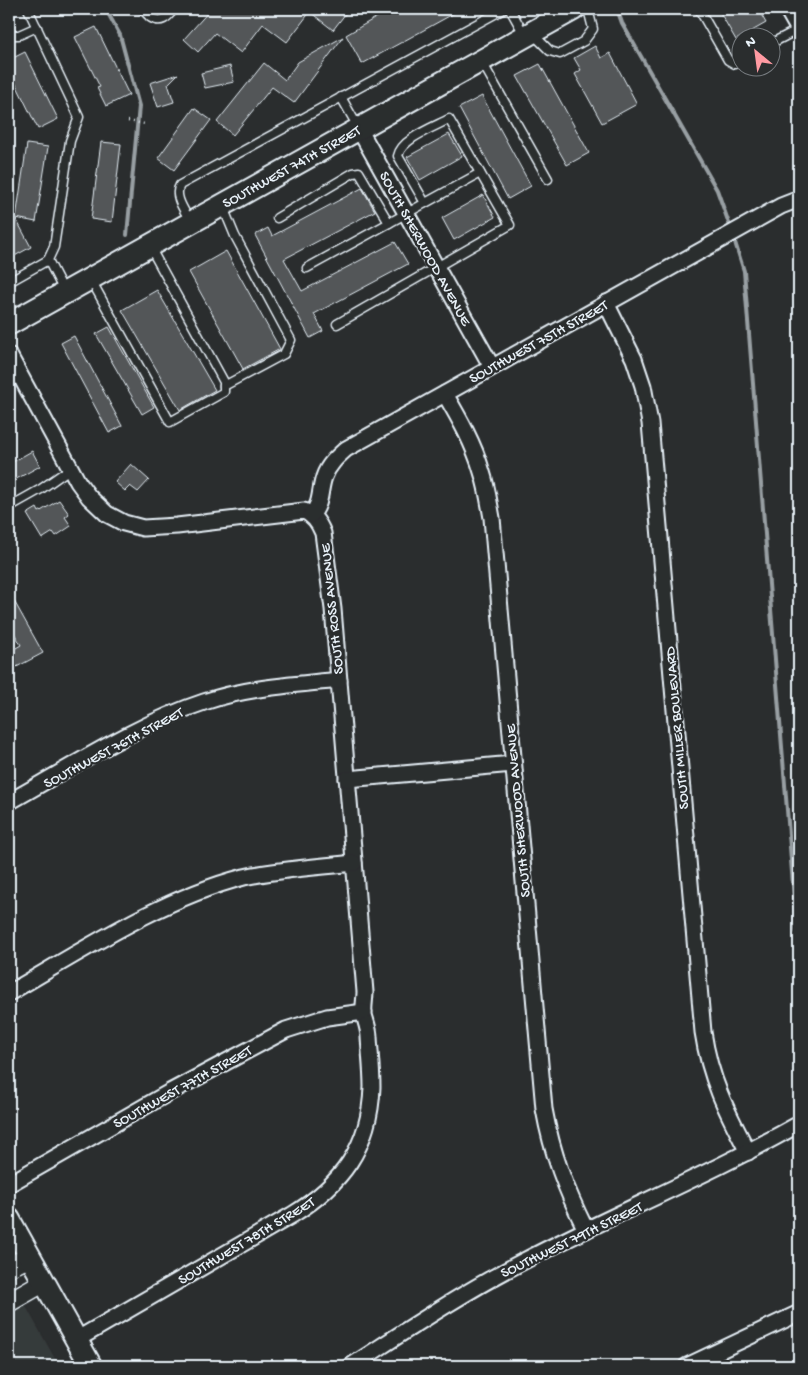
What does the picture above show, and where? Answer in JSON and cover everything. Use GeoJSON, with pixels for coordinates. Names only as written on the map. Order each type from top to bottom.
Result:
{"type":"FeatureCollection","features":[{"type":"Feature","properties":{"kind":"main road","name":"SOUTHWEST 74TH STREET"},"geometry":{"type":"LineString","coordinates":[[9,324],[574,9]]}},
{"type":"Feature","properties":{"kind":"main road"},"geometry":{"type":"LineString","coordinates":[[9,1219],[91,1366]]}},
{"type":"Feature","properties":{"kind":"street"},"geometry":{"type":"LineString","coordinates":[[787,9],[799,29]]}},
{"type":"Feature","properties":{"kind":"street","name":"SOUTH SHERWOOD AVENUE"},"geometry":{"type":"LineString","coordinates":[[359,129],[492,367]]}},
{"type":"Feature","properties":{"kind":"street","name":"SOUTHWEST 75TH STREET"},"geometry":{"type":"LineString","coordinates":[[311,515],[319,504],[323,478],[332,462],[359,441],[781,206],[799,199]]}},
{"type":"Feature","properties":{"kind":"street","name":"SOUTH MILLER BOULEVARD"},"geometry":{"type":"LineString","coordinates":[[606,304],[634,359],[643,386],[650,423],[703,1032],[719,1094],[748,1152]]}},
{"type":"Feature","properties":{"kind":"street"},"geometry":{"type":"LineString","coordinates":[[9,355],[84,490],[112,518],[134,526],[165,528],[299,511],[311,515]]}},
{"type":"Feature","properties":{"kind":"street","name":"SOUTH SHERWOOD AVENUE"},"geometry":{"type":"LineString","coordinates":[[445,394],[478,460],[490,510],[544,1110],[558,1168],[586,1230]]}},
{"type":"Feature","properties":{"kind":"street","name":"SOUTH ROSS AVENUE"},"geometry":{"type":"LineString","coordinates":[[311,515],[318,522],[323,533],[333,609],[366,992],[364,1012]]}},
{"type":"Feature","properties":{"kind":"street","name":"SOUTHWEST 76TH STREET"},"geometry":{"type":"LineString","coordinates":[[9,802],[135,732],[192,706],[266,687],[339,680]]}},
{"type":"Feature","properties":{"kind":"street"},"geometry":{"type":"LineString","coordinates":[[347,779],[513,764]]}},
{"type":"Feature","properties":{"kind":"street"},"geometry":{"type":"LineString","coordinates":[[9,993],[136,921],[195,893],[262,874],[354,863]]}},
{"type":"Feature","properties":{"kind":"street","name":"SOUTHWEST 77TH STREET"},"geometry":{"type":"LineString","coordinates":[[9,1184],[170,1092],[286,1030],[327,1017],[364,1012]]}},
{"type":"Feature","properties":{"kind":"street","name":"SOUTHWEST 78TH STREET"},"geometry":{"type":"LineString","coordinates":[[76,1340],[292,1215],[313,1202],[338,1179],[355,1154],[362,1139],[370,1107],[372,1087],[369,1034],[364,1012]]}},
{"type":"Feature","properties":{"kind":"street","name":"SOUTHWEST 79TH STREET"},"geometry":{"type":"LineString","coordinates":[[351,1366],[481,1284],[586,1230],[748,1152],[799,1124]]}},
{"type":"Feature","properties":{"kind":"street"},"geometry":{"type":"LineString","coordinates":[[9,1267],[29,1256]]}},
{"type":"Feature","properties":{"kind":"street"},"geometry":{"type":"LineString","coordinates":[[9,1302],[44,1282]]}},
{"type":"Feature","properties":{"kind":"street"},"geometry":{"type":"LineString","coordinates":[[686,1366],[799,1312]]}},
{"type":"Feature","properties":{"kind":"lane"},"geometry":{"type":"LineString","coordinates":[[9,282],[48,260],[54,247],[70,141],[79,117],[28,9]]}},
{"type":"Feature","properties":{"kind":"lane"},"geometry":{"type":"LineString","coordinates":[[142,9],[152,13],[154,20],[167,18],[174,9]]}},
{"type":"Feature","properties":{"kind":"lane"},"geometry":{"type":"LineString","coordinates":[[191,221],[177,196],[177,189],[180,185],[504,9]]}},
{"type":"Feature","properties":{"kind":"lane"},"geometry":{"type":"LineString","coordinates":[[510,9],[528,34],[550,51],[560,54],[584,41],[593,29],[588,9]]}},
{"type":"Feature","properties":{"kind":"lane"},"geometry":{"type":"LineString","coordinates":[[699,9],[730,61]]}},
{"type":"Feature","properties":{"kind":"lane"},"geometry":{"type":"LineString","coordinates":[[9,35],[19,35],[37,27]]}},
{"type":"Feature","properties":{"kind":"lane"},"geometry":{"type":"LineString","coordinates":[[780,39],[799,29]]}},
{"type":"Feature","properties":{"kind":"lane"},"geometry":{"type":"LineString","coordinates":[[481,61],[548,179]]}},
{"type":"Feature","properties":{"kind":"lane"},"geometry":{"type":"LineString","coordinates":[[341,97],[359,129]]}},
{"type":"Feature","properties":{"kind":"lane"},"geometry":{"type":"LineString","coordinates":[[337,324],[510,225],[449,119],[409,140],[399,150],[398,156],[425,202]]}},
{"type":"Feature","properties":{"kind":"lane"},"geometry":{"type":"LineString","coordinates":[[277,218],[354,172],[359,172],[389,223]]}},
{"type":"Feature","properties":{"kind":"lane"},"geometry":{"type":"LineString","coordinates":[[307,268],[480,173]]}},
{"type":"Feature","properties":{"kind":"lane"},"geometry":{"type":"LineString","coordinates":[[222,205],[235,236],[291,340],[284,354],[224,386]]}},
{"type":"Feature","properties":{"kind":"lane"},"geometry":{"type":"LineString","coordinates":[[90,278],[170,422],[224,392],[224,382],[149,246]]}},
{"type":"Feature","properties":{"kind":"lane"},"geometry":{"type":"LineString","coordinates":[[48,260],[65,293]]}},
{"type":"Feature","properties":{"kind":"lane"},"geometry":{"type":"LineString","coordinates":[[9,506],[41,489],[71,468]]}},
{"type":"Feature","properties":{"kind":"path"},"geometry":{"type":"LineString","coordinates":[[128,122],[146,124]]}},
{"type":"Feature","properties":{"kind":"shaded area"},"geometry":{"type":"Polygon","coordinates":[[[9,1276],[59,1366],[9,1366],[9,1276]]]}},
{"type":"Feature","properties":{"kind":"building"},"geometry":{"type":"Polygon","coordinates":[[[211,9],[349,9],[333,30],[310,12],[287,42],[263,24],[241,53],[215,33],[198,52],[184,39],[211,9]]]}},
{"type":"Feature","properties":{"kind":"building"},"geometry":{"type":"Polygon","coordinates":[[[391,9],[462,9],[362,64],[346,35],[391,9]]]}},
{"type":"Feature","properties":{"kind":"building"},"geometry":{"type":"Polygon","coordinates":[[[718,9],[758,9],[766,23],[757,28],[730,28],[730,30],[718,9]]]}},
{"type":"Feature","properties":{"kind":"building"},"geometry":{"type":"Polygon","coordinates":[[[96,27],[129,95],[106,106],[97,88],[100,87],[75,37],[96,27]]]}},
{"type":"Feature","properties":{"kind":"building"},"geometry":{"type":"Polygon","coordinates":[[[343,37],[294,103],[272,87],[233,135],[217,122],[264,63],[285,80],[298,62],[343,37]]]}},
{"type":"Feature","properties":{"kind":"building"},"geometry":{"type":"Polygon","coordinates":[[[595,46],[601,58],[610,53],[637,104],[602,123],[575,74],[581,70],[574,58],[595,46]]]}},
{"type":"Feature","properties":{"kind":"building"},"geometry":{"type":"Polygon","coordinates":[[[25,52],[58,119],[38,129],[9,70],[9,60],[25,52]]]}},
{"type":"Feature","properties":{"kind":"building"},"geometry":{"type":"Polygon","coordinates":[[[540,64],[589,153],[567,165],[517,76],[540,64]]]}},
{"type":"Feature","properties":{"kind":"building"},"geometry":{"type":"Polygon","coordinates":[[[230,66],[234,82],[205,88],[201,73],[230,66]]]}},
{"type":"Feature","properties":{"kind":"building"},"geometry":{"type":"Polygon","coordinates":[[[178,74],[168,84],[174,102],[158,107],[150,83],[178,74]]]}},
{"type":"Feature","properties":{"kind":"building"},"geometry":{"type":"Polygon","coordinates":[[[482,96],[531,186],[508,199],[459,108],[482,96]]]}},
{"type":"Feature","properties":{"kind":"building"},"geometry":{"type":"Polygon","coordinates":[[[194,108],[211,120],[174,170],[158,158],[194,108]]]}},
{"type":"Feature","properties":{"kind":"building"},"geometry":{"type":"Polygon","coordinates":[[[449,134],[462,156],[420,180],[407,157],[449,134]]]}},
{"type":"Feature","properties":{"kind":"building"},"geometry":{"type":"Polygon","coordinates":[[[101,142],[121,144],[112,222],[91,219],[101,142]]]}},
{"type":"Feature","properties":{"kind":"building"},"geometry":{"type":"Polygon","coordinates":[[[27,144],[48,147],[36,222],[16,218],[27,144]]]}},
{"type":"Feature","properties":{"kind":"building"},"geometry":{"type":"Polygon","coordinates":[[[362,188],[375,211],[284,259],[302,291],[395,242],[408,264],[314,314],[323,331],[310,338],[255,235],[268,228],[272,236],[362,188]]]}},
{"type":"Feature","properties":{"kind":"building"},"geometry":{"type":"Polygon","coordinates":[[[483,195],[495,217],[454,240],[442,218],[483,195]]]}},
{"type":"Feature","properties":{"kind":"building"},"geometry":{"type":"Polygon","coordinates":[[[16,219],[31,247],[9,259],[9,234],[14,231],[16,219]]]}},
{"type":"Feature","properties":{"kind":"building"},"geometry":{"type":"Polygon","coordinates":[[[226,251],[280,349],[243,369],[189,272],[226,251]]]}},
{"type":"Feature","properties":{"kind":"building"},"geometry":{"type":"Polygon","coordinates":[[[157,290],[215,390],[180,410],[122,310],[157,290]]]}},
{"type":"Feature","properties":{"kind":"building"},"geometry":{"type":"Polygon","coordinates":[[[109,327],[154,407],[142,414],[96,334],[109,327]]]}},
{"type":"Feature","properties":{"kind":"building"},"geometry":{"type":"Polygon","coordinates":[[[74,336],[122,426],[109,433],[61,343],[74,336]]]}},
{"type":"Feature","properties":{"kind":"building"},"geometry":{"type":"Polygon","coordinates":[[[32,451],[40,466],[9,483],[9,464],[32,451]]]}},
{"type":"Feature","properties":{"kind":"building"},"geometry":{"type":"Polygon","coordinates":[[[131,464],[149,480],[138,492],[130,486],[125,491],[115,482],[131,464]]]}},
{"type":"Feature","properties":{"kind":"building"},"geometry":{"type":"Polygon","coordinates":[[[59,500],[69,514],[65,517],[71,526],[56,536],[53,532],[42,539],[27,514],[37,508],[39,512],[59,500]]]}},
{"type":"Feature","properties":{"kind":"building"},"geometry":{"type":"Polygon","coordinates":[[[9,592],[43,653],[9,671],[9,652],[21,645],[9,624],[9,592]]]}},
{"type":"Feature","properties":{"kind":"waterway"},"geometry":{"type":"LineString","coordinates":[[108,9],[109,15],[120,35],[139,106],[127,235]]}},
{"type":"Feature","properties":{"kind":"waterway"},"geometry":{"type":"LineString","coordinates":[[617,9],[622,23],[717,190],[731,229]]}},
{"type":"Feature","properties":{"kind":"waterway"},"geometry":{"type":"LineString","coordinates":[[733,236],[744,271],[799,960]]}}]}
